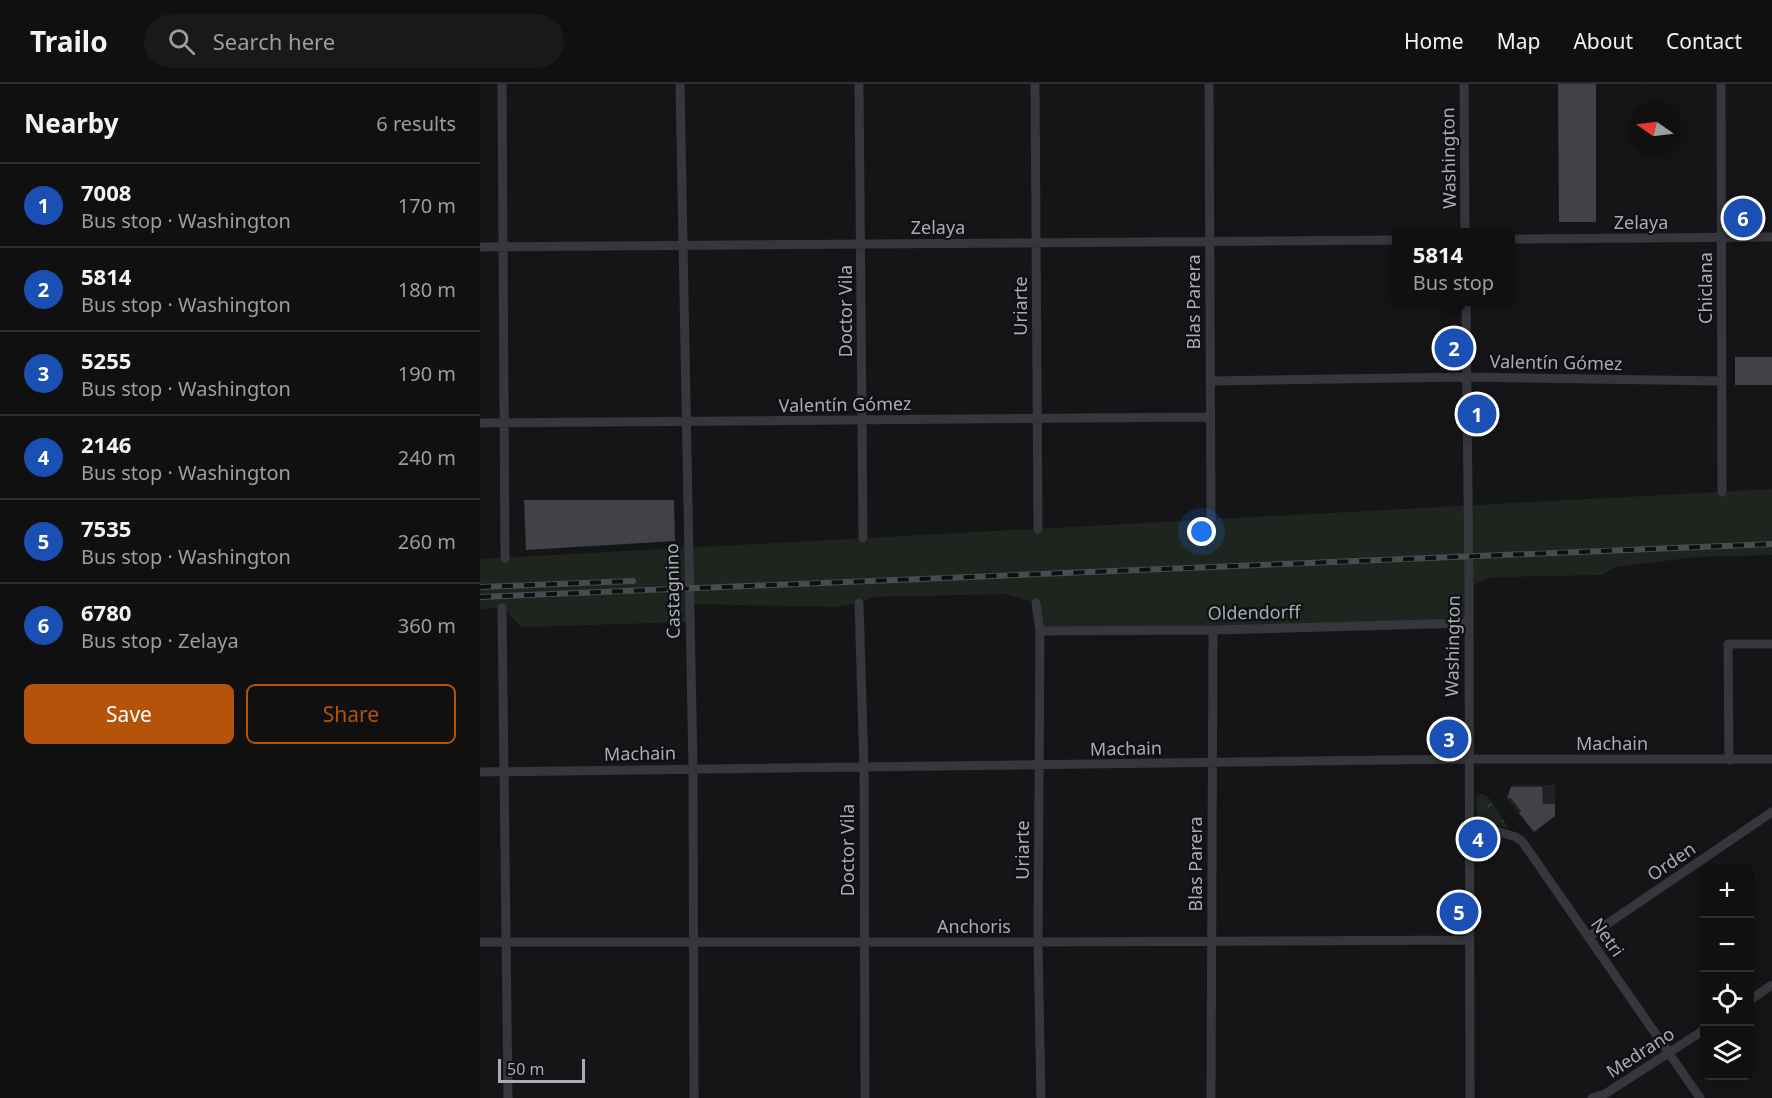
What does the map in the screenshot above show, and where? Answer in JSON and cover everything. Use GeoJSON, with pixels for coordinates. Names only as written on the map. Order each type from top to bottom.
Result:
{"type":"FeatureCollection","features":[{"type":"Feature","properties":{"kind":"street"},"geometry":{"type":"LineString","coordinates":[[502,84],[505,558]]}},
{"type":"Feature","properties":{"kind":"street","name":"Castagnino"},"geometry":{"type":"LineString","coordinates":[[680,84],[693,769],[694,1098]]}},
{"type":"Feature","properties":{"kind":"street","name":"Doctor Vila"},"geometry":{"type":"LineString","coordinates":[[859,84],[863,538]]}},
{"type":"Feature","properties":{"kind":"street","name":"Uriarte"},"geometry":{"type":"LineString","coordinates":[[1035,84],[1038,529]]}},
{"type":"Feature","properties":{"kind":"street","name":"Blas Parera"},"geometry":{"type":"LineString","coordinates":[[1209,84],[1211,519]]}},
{"type":"Feature","properties":{"kind":"street","name":"Washington"},"geometry":{"type":"LineString","coordinates":[[1464,84],[1466,228]]}},
{"type":"Feature","properties":{"kind":"street","name":"Chiclana"},"geometry":{"type":"LineString","coordinates":[[1722,84],[1722,492]]}},
{"type":"Feature","properties":{"kind":"street","name":"Zelaya"},"geometry":{"type":"LineString","coordinates":[[1515,239],[1772,237]]}},
{"type":"Feature","properties":{"kind":"street","name":"Zelaya"},"geometry":{"type":"LineString","coordinates":[[480,247],[1392,240]]}},
{"type":"Feature","properties":{"kind":"street","name":"Washington"},"geometry":{"type":"LineString","coordinates":[[1466,306],[1470,1098]]}},
{"type":"Feature","properties":{"kind":"street","name":"Valentín Gómez"},"geometry":{"type":"LineString","coordinates":[[1210,381],[1467,377],[1722,381]]}},
{"type":"Feature","properties":{"kind":"street","name":"Valentín Gómez"},"geometry":{"type":"LineString","coordinates":[[480,423],[1210,417]]}},
{"type":"Feature","properties":{"kind":"street","name":"Doctor Vila"},"geometry":{"type":"LineString","coordinates":[[859,603],[864,768],[865,1098]]}},
{"type":"Feature","properties":{"kind":"street","name":"Uriarte"},"geometry":{"type":"LineString","coordinates":[[1036,603],[1040,631],[1038,942],[1041,1098]]}},
{"type":"Feature","properties":{"kind":"street"},"geometry":{"type":"LineString","coordinates":[[501,608],[508,1098]]}},
{"type":"Feature","properties":{"kind":"street","name":"Oldendorff"},"geometry":{"type":"LineString","coordinates":[[1040,631],[1214,630],[1468,623]]}},
{"type":"Feature","properties":{"kind":"street","name":"Blas Parera"},"geometry":{"type":"LineString","coordinates":[[1211,1098],[1214,630]]}},
{"type":"Feature","properties":{"kind":"street"},"geometry":{"type":"LineString","coordinates":[[1729,760],[1728,644],[1772,644]]}},
{"type":"Feature","properties":{"kind":"street","name":"Machain"},"geometry":{"type":"LineString","coordinates":[[480,772],[1468,759],[1772,759]]}},
{"type":"Feature","properties":{"kind":"street","name":"Orden"},"geometry":{"type":"LineString","coordinates":[[1588,937],[1772,812]]}},
{"type":"Feature","properties":{"kind":"street","name":"Netri"},"geometry":{"type":"LineString","coordinates":[[1469,823],[1516,837],[1522,842],[1700,1098]]}},
{"type":"Feature","properties":{"kind":"street","name":"Anchoris"},"geometry":{"type":"LineString","coordinates":[[480,942],[1469,940]]}},
{"type":"Feature","properties":{"kind":"street"},"geometry":{"type":"LineString","coordinates":[[1754,997],[1772,985]]}},
{"type":"Feature","properties":{"kind":"street","name":"Medrano"},"geometry":{"type":"LineString","coordinates":[[1592,1098],[1605,1094],[1700,1033]]}},
{"type":"Feature","properties":{"kind":"shaded area"},"geometry":{"type":"Polygon","coordinates":[[[1512,785],[1555,785],[1555,816],[1534,832],[1507,798],[1512,785]]]}},
{"type":"Feature","properties":{"kind":"green space"},"geometry":{"type":"Polygon","coordinates":[[[1772,489],[1772,555],[1697,557],[1616,567],[1601,575],[1492,577],[1469,587],[1468,623],[1040,631],[1036,603],[1006,594],[874,597],[859,603],[836,607],[690,604],[690,622],[522,627],[502,608],[480,609],[480,559],[1772,489]]]}},
{"type":"Feature","properties":{"kind":"green space"},"geometry":{"type":"Polygon","coordinates":[[[1481,794],[1488,797],[1507,828],[1478,820],[1476,797],[1481,794]]]}},
{"type":"Feature","properties":{"kind":"building"},"geometry":{"type":"Polygon","coordinates":[[[1558,84],[1596,84],[1596,222],[1559,222],[1558,84]]]}},
{"type":"Feature","properties":{"kind":"building"},"geometry":{"type":"Polygon","coordinates":[[[1735,357],[1772,357],[1772,385],[1735,385],[1735,357]]]}},
{"type":"Feature","properties":{"kind":"building"},"geometry":{"type":"Polygon","coordinates":[[[524,500],[674,500],[675,541],[526,550],[524,500]]]}},
{"type":"Feature","properties":{"kind":"building"},"geometry":{"type":"Polygon","coordinates":[[[1511,787],[1542,787],[1543,804],[1555,804],[1555,816],[1534,832],[1511,798],[1507,798],[1511,787]]]}},
{"type":"Feature","properties":{"kind":"railway"},"geometry":{"type":"LineString","coordinates":[[480,597],[1772,544]]}},
{"type":"Feature","properties":{"kind":"railway"},"geometry":{"type":"LineString","coordinates":[[480,587],[633,581]]}},
{"type":"Feature","properties":{"kind":"place","name":"6780"},"geometry":{"type":"Point","coordinates":[1743,218]}},
{"type":"Feature","properties":{"kind":"place","name":"5814"},"geometry":{"type":"Point","coordinates":[1454,348]}},
{"type":"Feature","properties":{"kind":"place","name":"7008"},"geometry":{"type":"Point","coordinates":[1477,414]}},
{"type":"Feature","properties":{"kind":"place","name":"5255"},"geometry":{"type":"Point","coordinates":[1449,739]}},
{"type":"Feature","properties":{"kind":"place","name":"2146"},"geometry":{"type":"Point","coordinates":[1478,839]}},
{"type":"Feature","properties":{"kind":"place","name":"7535"},"geometry":{"type":"Point","coordinates":[1459,912]}}]}
